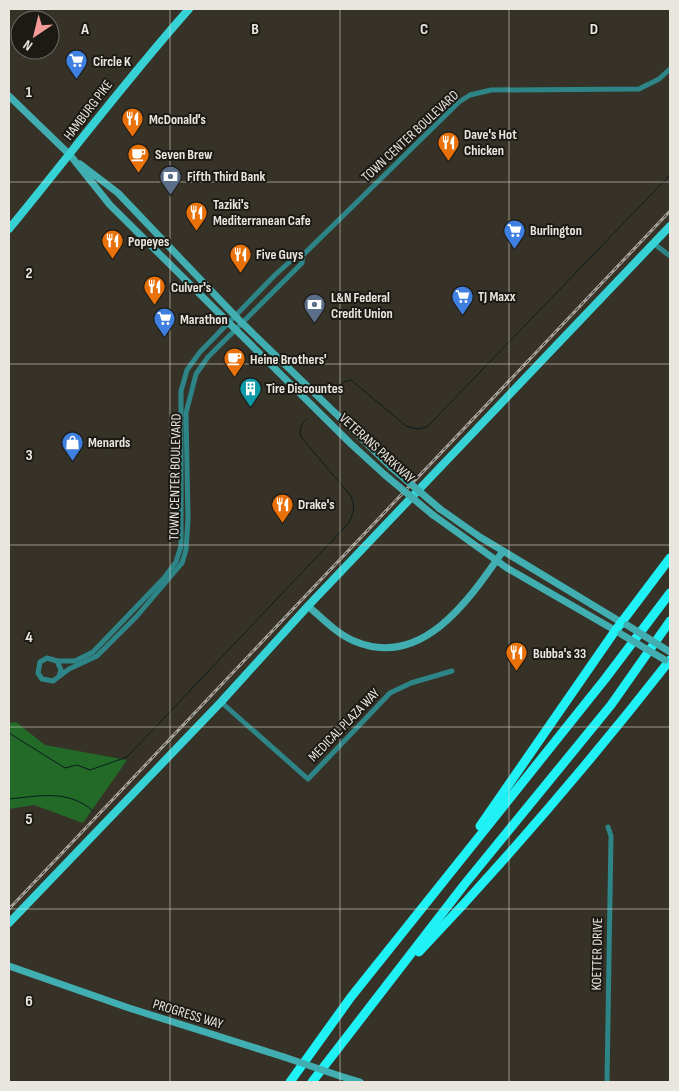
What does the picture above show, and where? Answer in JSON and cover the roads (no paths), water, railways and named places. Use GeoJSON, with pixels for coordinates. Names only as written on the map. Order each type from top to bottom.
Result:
{"type":"FeatureCollection","features":[{"type":"Feature","properties":{"kind":"highway"},"geometry":{"type":"LineString","coordinates":[[432,894],[670,558]]}},
{"type":"Feature","properties":{"kind":"highway"},"geometry":{"type":"LineString","coordinates":[[290,1082],[351,997],[606,679],[670,592]]}},
{"type":"Feature","properties":{"kind":"highway"},"geometry":{"type":"LineString","coordinates":[[312,1082],[377,996],[611,705],[670,621]]}},
{"type":"Feature","properties":{"kind":"highway"},"geometry":{"type":"LineString","coordinates":[[642,662],[670,627]]}},
{"type":"Feature","properties":{"kind":"highway"},"geometry":{"type":"LineString","coordinates":[[377,996],[465,904],[613,732],[669,661]]}},
{"type":"Feature","properties":{"kind":"main road","name":"HAMBURG PIKE"},"geometry":{"type":"LineString","coordinates":[[9,229],[70,155],[135,70],[189,9]]}},
{"type":"Feature","properties":{"kind":"main road","name":"VETERANS PARKWAY"},"geometry":{"type":"LineString","coordinates":[[9,96],[70,155],[118,193],[243,324],[391,467],[440,509],[503,551],[670,652]]}},
{"type":"Feature","properties":{"kind":"main road","name":"VETERANS PARKWAY"},"geometry":{"type":"LineString","coordinates":[[70,155],[110,205],[351,444],[385,474],[433,514],[497,560],[669,661]]}},
{"type":"Feature","properties":{"kind":"main road"},"geometry":{"type":"LineString","coordinates":[[9,923],[222,702],[308,606],[670,226]]}},
{"type":"Feature","properties":{"kind":"main road"},"geometry":{"type":"LineString","coordinates":[[308,606],[353,641],[386,649],[407,646],[433,633],[453,613],[503,551]]}},
{"type":"Feature","properties":{"kind":"main road","name":"PROGRESS WAY"},"geometry":{"type":"LineString","coordinates":[[9,966],[130,1008],[360,1082]]}},
{"type":"Feature","properties":{"kind":"street","name":"TOWN CENTER BOULEVARD"},"geometry":{"type":"LineString","coordinates":[[57,661],[75,661],[93,652],[164,578],[176,562],[181,546],[181,391],[187,370],[200,352],[275,275],[295,257],[303,255],[434,126],[470,95],[491,90],[639,88],[659,79],[670,69]]}},
{"type":"Feature","properties":{"kind":"street"},"geometry":{"type":"LineString","coordinates":[[653,243],[670,256]]}},
{"type":"Feature","properties":{"kind":"street","name":"TOWN CENTER BOULEVARD"},"geometry":{"type":"LineString","coordinates":[[59,676],[69,669],[97,656],[137,616],[182,562],[186,550],[188,519],[186,413],[196,374],[208,358],[302,263],[303,255]]}},
{"type":"Feature","properties":{"kind":"street"},"geometry":{"type":"LineString","coordinates":[[50,658],[57,661],[61,667],[59,676],[53,681],[45,681],[39,676],[37,669],[43,660],[50,658]]}},
{"type":"Feature","properties":{"kind":"street","name":"MEDICAL PLAZA WAY"},"geometry":{"type":"LineString","coordinates":[[222,702],[308,780],[390,694],[411,683],[452,671]]}},
{"type":"Feature","properties":{"kind":"street","name":"KOETTER DRIVE"},"geometry":{"type":"LineString","coordinates":[[607,1082],[612,836],[608,827]]}},
{"type":"Feature","properties":{"kind":"waterway"},"geometry":{"type":"LineString","coordinates":[[335,392],[344,382],[351,380],[406,426],[417,429],[427,427],[670,175]]}},
{"type":"Feature","properties":{"kind":"waterway"},"geometry":{"type":"LineString","coordinates":[[9,733],[65,768],[77,765],[90,770],[127,757],[348,524],[352,517],[353,503],[351,496],[301,437],[301,427],[307,419]]}},
{"type":"Feature","properties":{"kind":"waterway"},"geometry":{"type":"LineString","coordinates":[[9,799],[43,796],[64,797],[74,799],[93,811]]}},
{"type":"Feature","properties":{"kind":"railway"},"geometry":{"type":"LineString","coordinates":[[9,909],[670,211]]}},
{"type":"Feature","properties":{"kind":"place","name":"Circle K"},"geometry":{"type":"Point","coordinates":[77,80]}},
{"type":"Feature","properties":{"kind":"place","name":"McDonald's"},"geometry":{"type":"Point","coordinates":[133,138]}},
{"type":"Feature","properties":{"kind":"place","name":"Dave's Hot Chicken"},"geometry":{"type":"Point","coordinates":[448,161]}},
{"type":"Feature","properties":{"kind":"place","name":"Seven Brew"},"geometry":{"type":"Point","coordinates":[139,173]}},
{"type":"Feature","properties":{"kind":"place","name":"Fifth Third Bank"},"geometry":{"type":"Point","coordinates":[171,195]}},
{"type":"Feature","properties":{"kind":"place","name":"Taziki's Mediterranean Cafe"},"geometry":{"type":"Point","coordinates":[197,231]}},
{"type":"Feature","properties":{"kind":"place","name":"Burlington"},"geometry":{"type":"Point","coordinates":[514,249]}},
{"type":"Feature","properties":{"kind":"place","name":"Popeyes"},"geometry":{"type":"Point","coordinates":[112,260]}},
{"type":"Feature","properties":{"kind":"place","name":"Five Guys"},"geometry":{"type":"Point","coordinates":[240,273]}},
{"type":"Feature","properties":{"kind":"place","name":"Culver's"},"geometry":{"type":"Point","coordinates":[155,306]}},
{"type":"Feature","properties":{"kind":"place","name":"TJ Maxx"},"geometry":{"type":"Point","coordinates":[462,315]}},
{"type":"Feature","properties":{"kind":"place","name":"L&N Federal Credit Union"},"geometry":{"type":"Point","coordinates":[315,324]}},
{"type":"Feature","properties":{"kind":"place","name":"Marathon"},"geometry":{"type":"Point","coordinates":[164,338]}},
{"type":"Feature","properties":{"kind":"place","name":"Heine Brothers'"},"geometry":{"type":"Point","coordinates":[234,378]}},
{"type":"Feature","properties":{"kind":"place","name":"Tire Discountes"},"geometry":{"type":"Point","coordinates":[250,407]}},
{"type":"Feature","properties":{"kind":"place","name":"Menards"},"geometry":{"type":"Point","coordinates":[72,461]}},
{"type":"Feature","properties":{"kind":"place","name":"Drake's"},"geometry":{"type":"Point","coordinates":[282,523]}},
{"type":"Feature","properties":{"kind":"place","name":"Bubba's 33"},"geometry":{"type":"Point","coordinates":[517,672]}}]}
